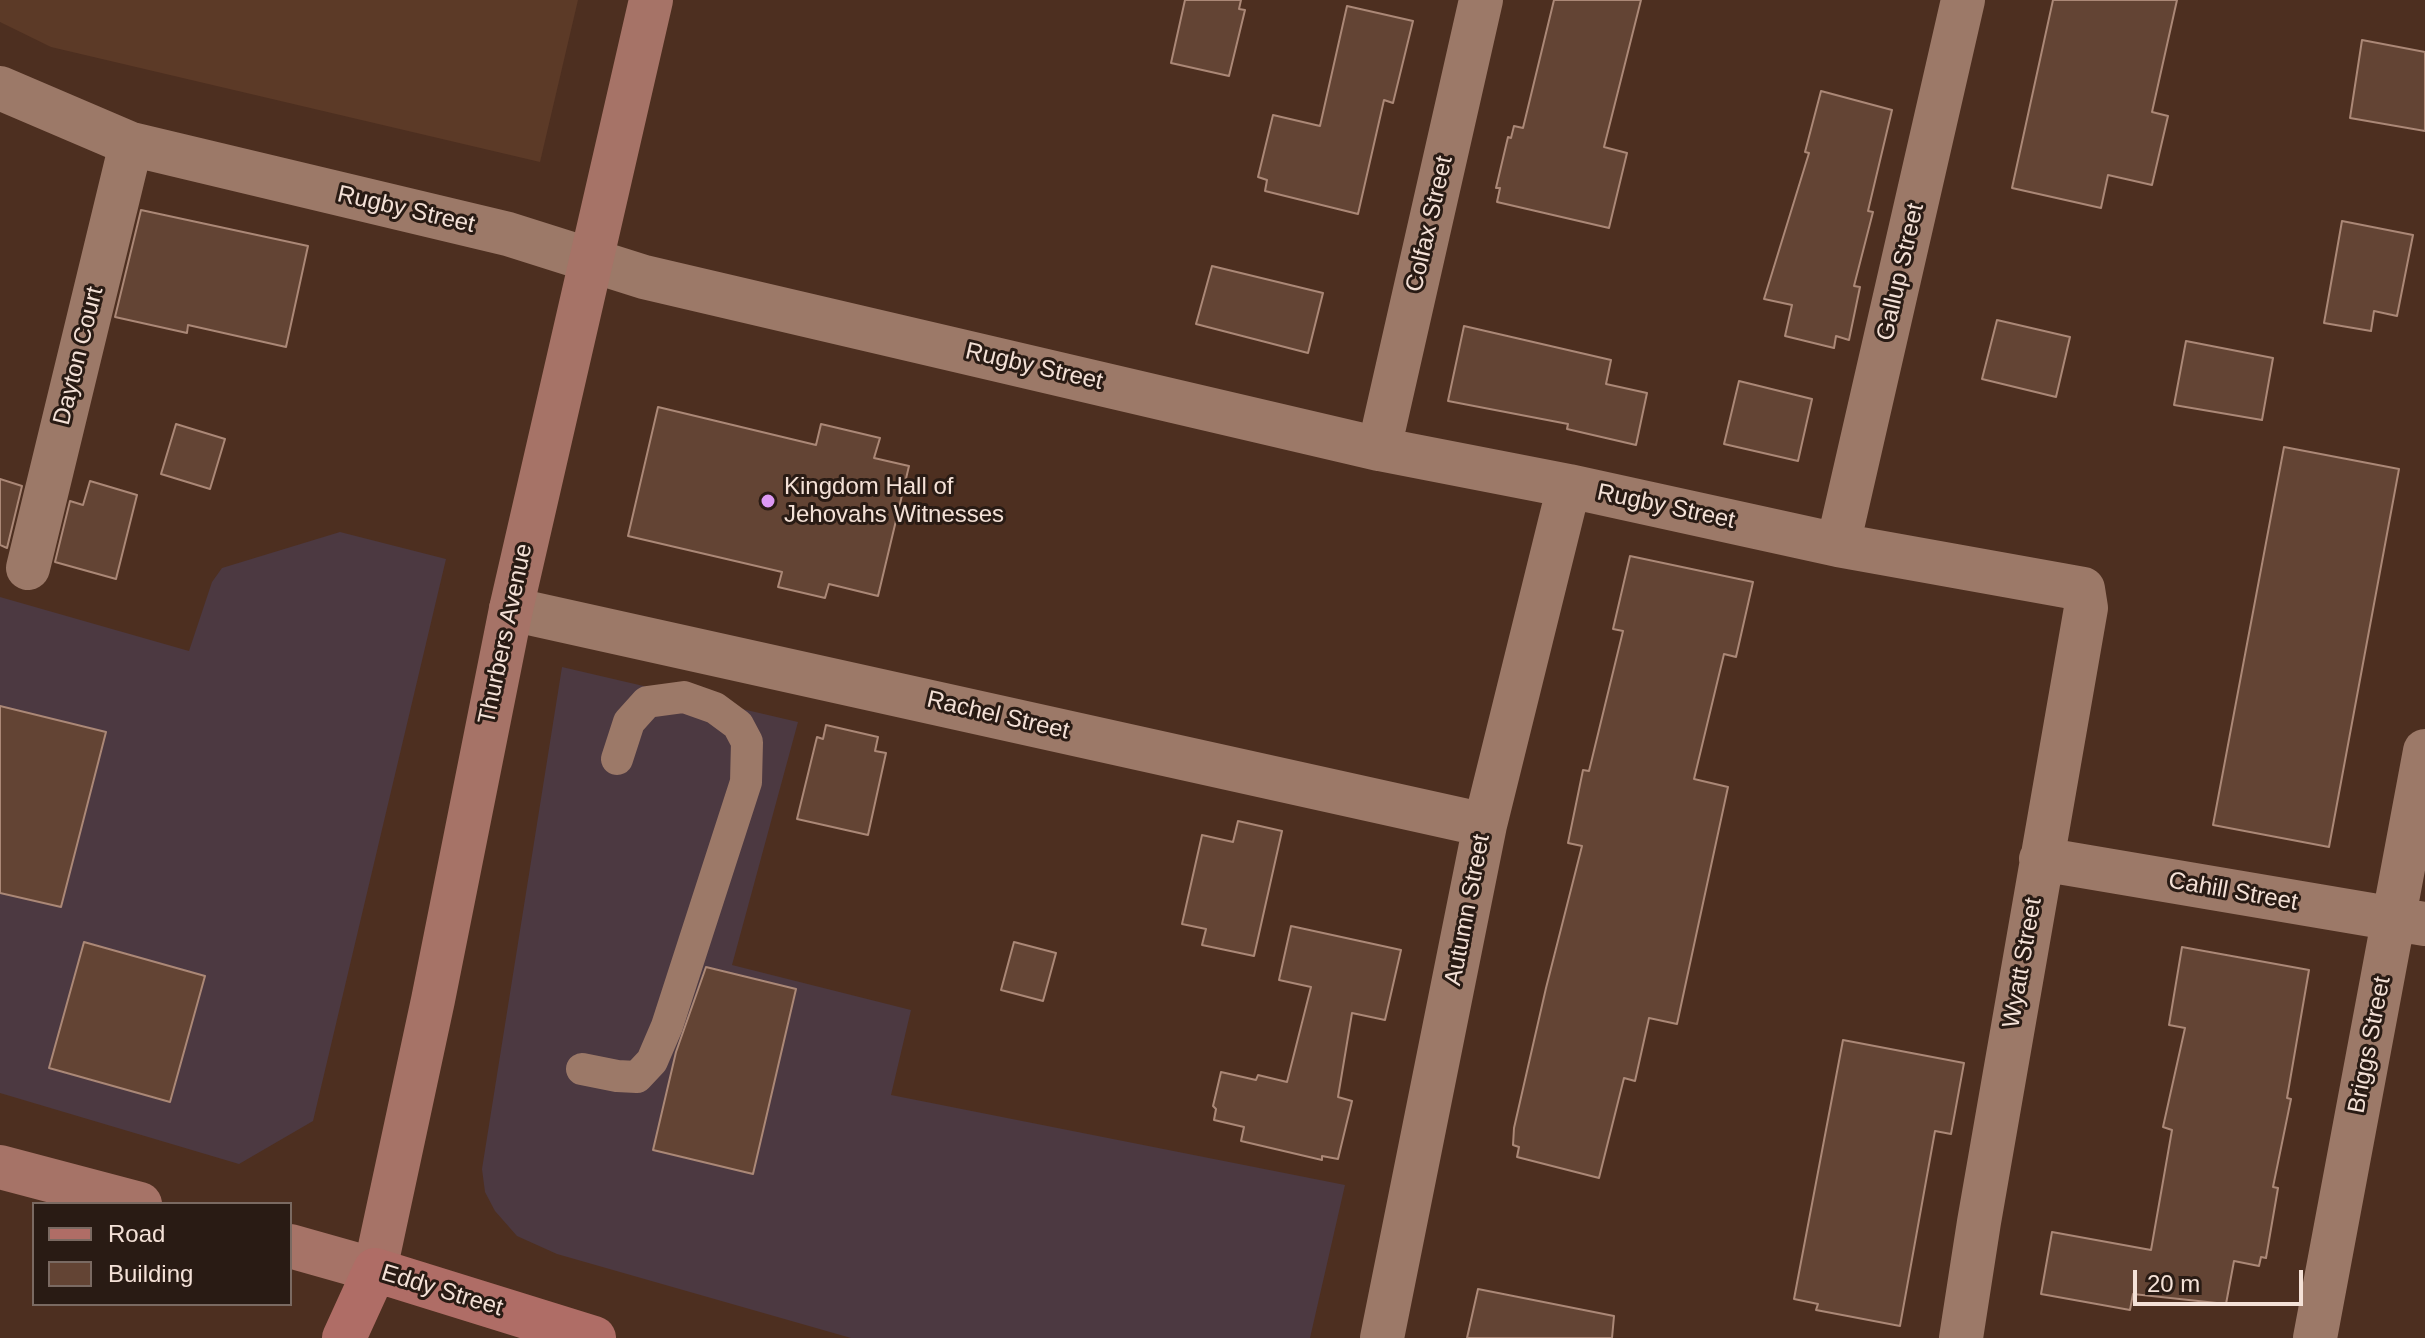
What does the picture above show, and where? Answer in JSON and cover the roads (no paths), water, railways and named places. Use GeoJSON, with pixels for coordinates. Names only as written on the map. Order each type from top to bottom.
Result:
{"type":"FeatureCollection","features":[{"type":"Feature","properties":{"kind":"main road","name":"Thurbers Avenue"},"geometry":{"type":"LineString","coordinates":[[344,1338],[375,1270],[511,609],[651,0]]}},
{"type":"Feature","properties":{"kind":"main road"},"geometry":{"type":"LineString","coordinates":[[0,1167],[132,1202]]}},
{"type":"Feature","properties":{"kind":"main road","name":"Eddy Street"},"geometry":{"type":"LineString","coordinates":[[292,1247],[594,1338]]}},
{"type":"Feature","properties":{"kind":"main road","name":"Thurbers Avenue"},"geometry":{"type":"LineString","coordinates":[[375,1270],[378,1338]]}},
{"type":"Feature","properties":{"kind":"street","name":"Colfax Street"},"geometry":{"type":"LineString","coordinates":[[1379,449],[1481,0]]}},
{"type":"Feature","properties":{"kind":"street","name":"Gallup Street"},"geometry":{"type":"LineString","coordinates":[[1838,545],[1963,0]]}},
{"type":"Feature","properties":{"kind":"street","name":"Rugby Street"},"geometry":{"type":"LineString","coordinates":[[0,88],[131,144],[508,234],[644,277],[1379,449],[1569,486],[1838,545],[2083,589]]}},
{"type":"Feature","properties":{"kind":"street","name":"Dayton Court"},"geometry":{"type":"LineString","coordinates":[[28,568],[131,144]]}},
{"type":"Feature","properties":{"kind":"street","name":"Autumn Street"},"geometry":{"type":"LineString","coordinates":[[1382,1338],[1485,825],[1569,486]]}},
{"type":"Feature","properties":{"kind":"street","name":"Wyatt Street"},"geometry":{"type":"LineString","coordinates":[[1961,1338],[2086,608],[2083,589]]}},
{"type":"Feature","properties":{"kind":"street","name":"Rachel Street"},"geometry":{"type":"LineString","coordinates":[[511,609],[1485,825]]}},
{"type":"Feature","properties":{"kind":"street","name":"Briggs Street"},"geometry":{"type":"LineString","coordinates":[[2315,1338],[2409,922],[2425,751]]}},
{"type":"Feature","properties":{"kind":"street","name":"Cahill Street"},"geometry":{"type":"LineString","coordinates":[[2041,859],[2409,922]]}},
{"type":"Feature","properties":{"kind":"lane"},"geometry":{"type":"LineString","coordinates":[[582,1069],[637,1077],[652,1061],[667,1026],[746,782],[747,742],[738,725],[715,708],[684,697],[647,702],[629,722],[617,759]]}},
{"type":"Feature","properties":{"kind":"place","name":"Kingdom Hall of Jehovahs Witnesses"},"geometry":{"type":"Point","coordinates":[768,501]}}]}
